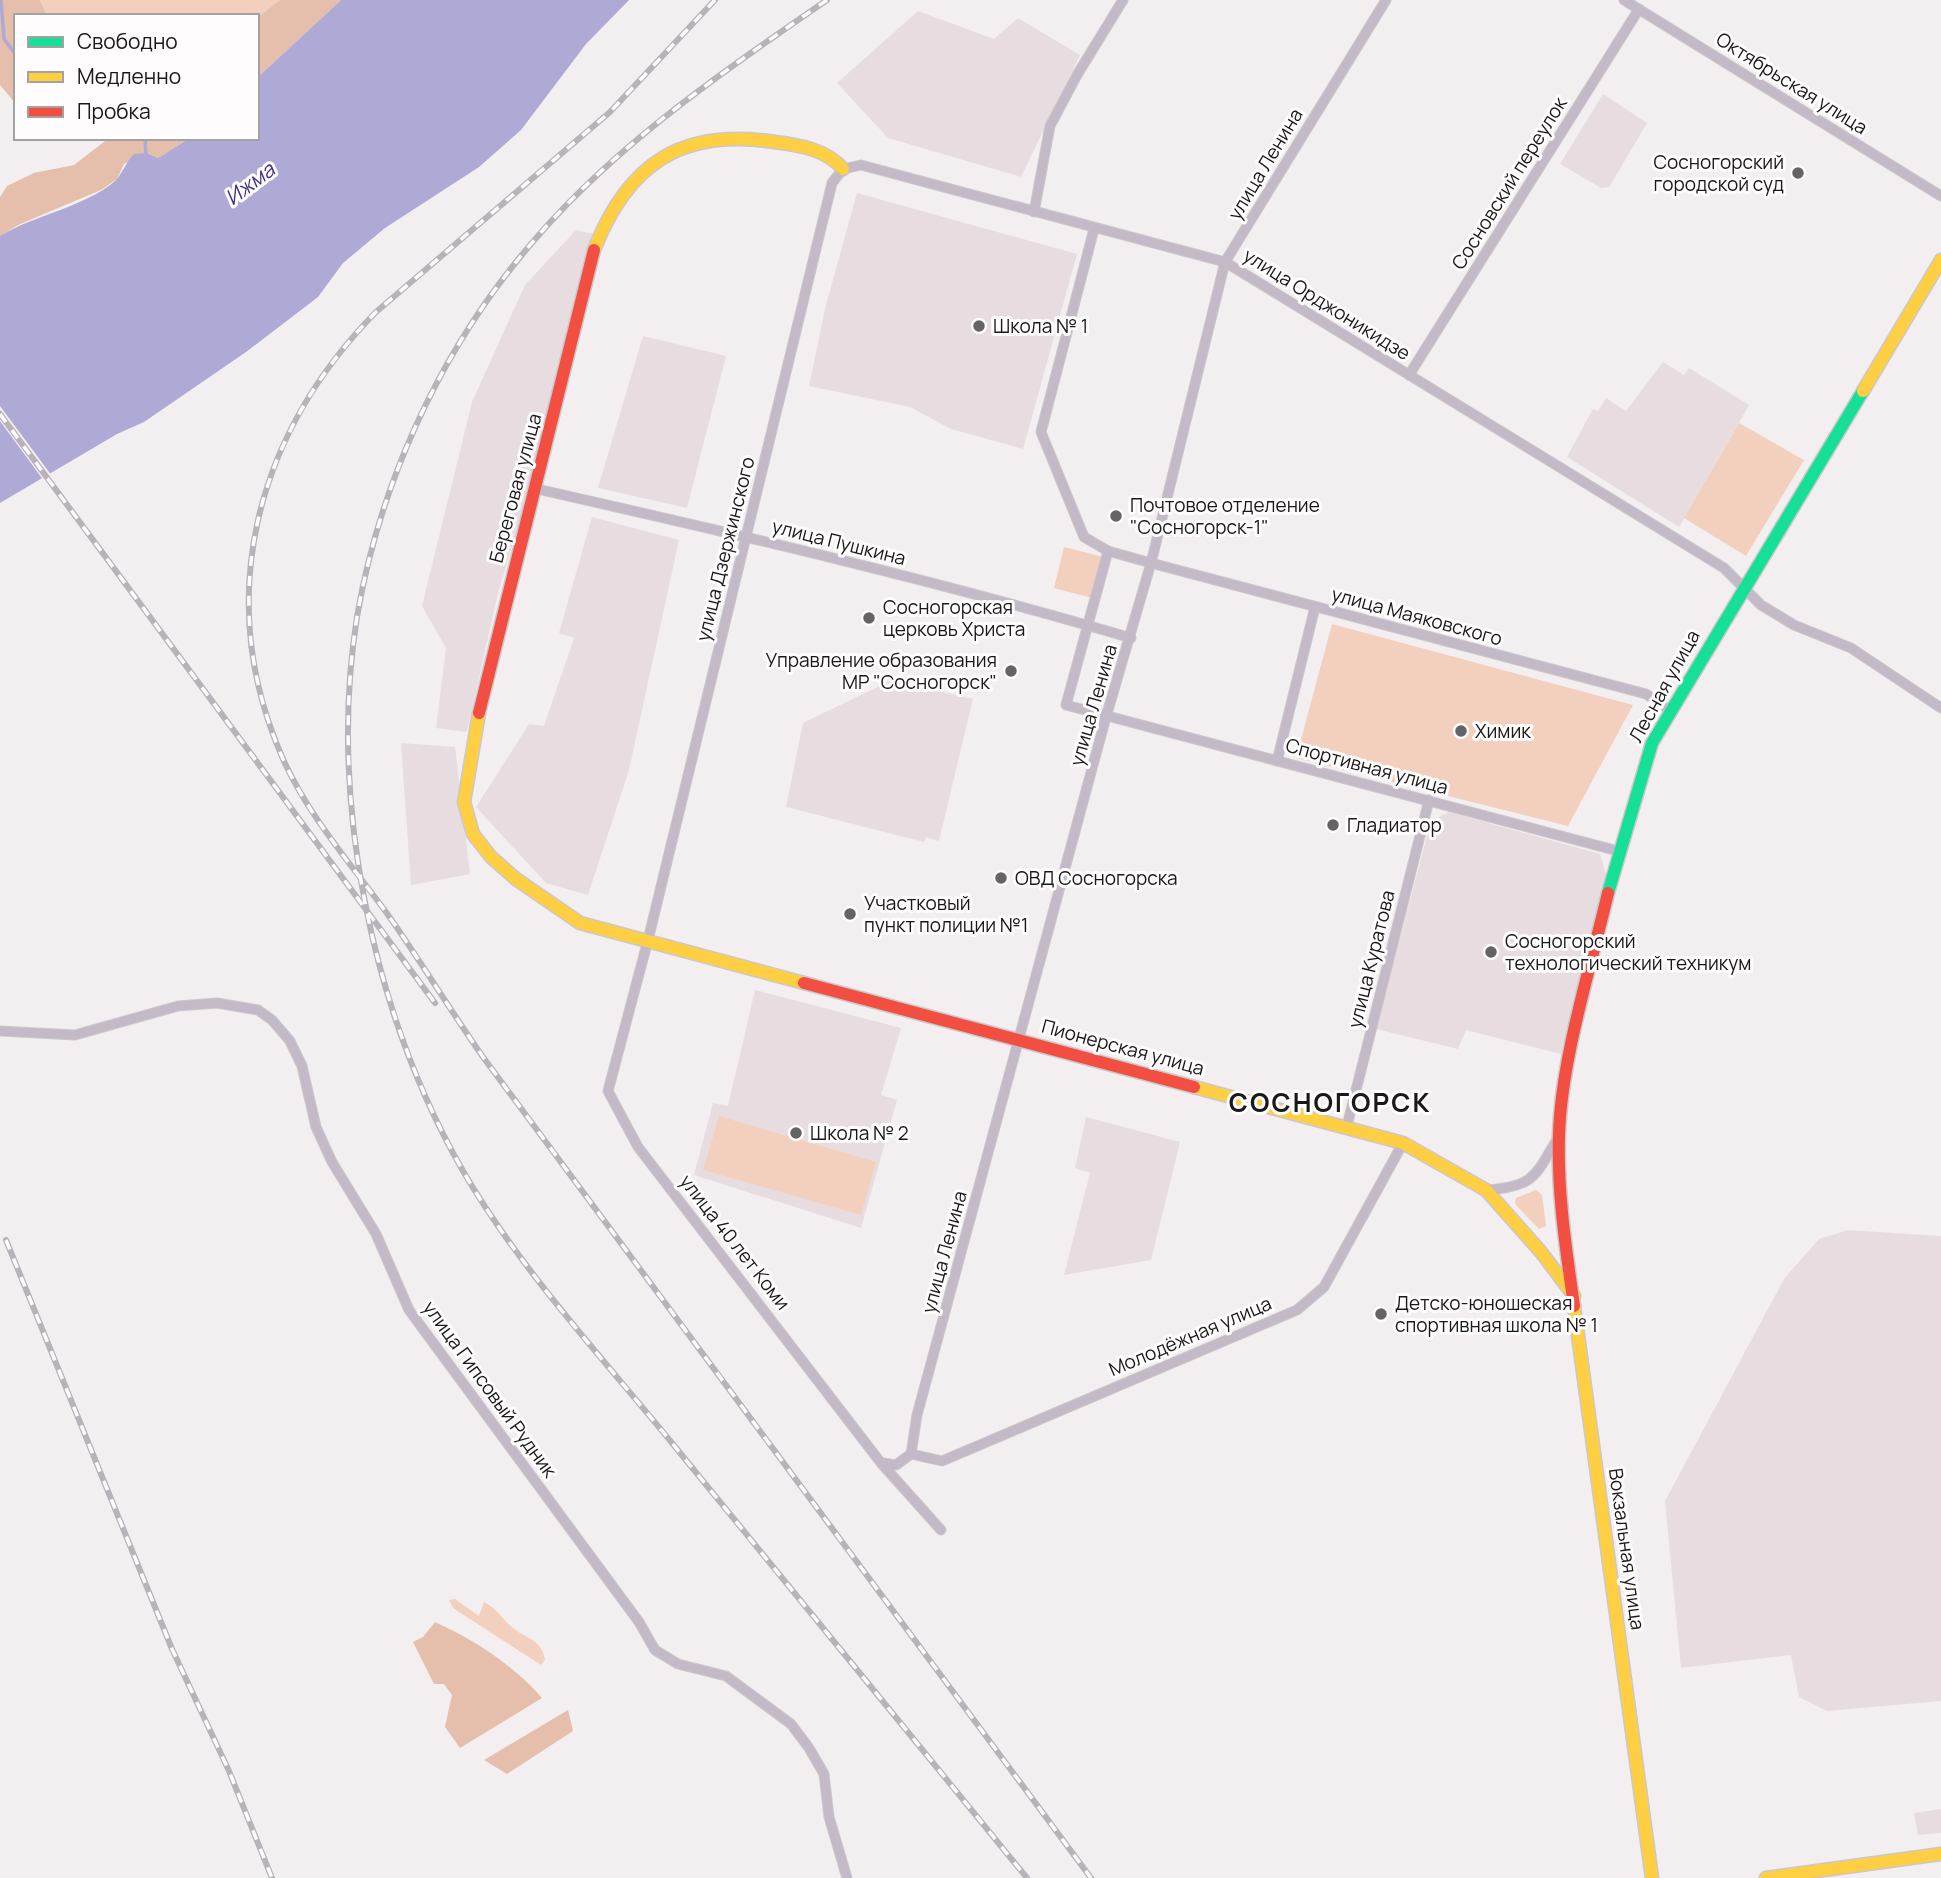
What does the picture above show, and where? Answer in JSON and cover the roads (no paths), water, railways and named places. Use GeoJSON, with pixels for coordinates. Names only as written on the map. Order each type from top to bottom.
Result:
{"type":"FeatureCollection","features":[{"type":"Feature","properties":{"kind":"street"},"geometry":{"type":"LineString","coordinates":[[1034,212],[1050,126],[1077,75],[1123,0]]}},
{"type":"Feature","properties":{"kind":"street","name":"улица Ленина"},"geometry":{"type":"LineString","coordinates":[[911,1454],[917,1415],[1106,717],[1151,563],[1225,262],[1386,0]]}},
{"type":"Feature","properties":{"kind":"street","name":"Октябрьская улица"},"geometry":{"type":"LineString","coordinates":[[1624,0],[1941,196]]}},
{"type":"Feature","properties":{"kind":"street","name":"Сосновский переулок"},"geometry":{"type":"LineString","coordinates":[[1409,375],[1639,9]]}},
{"type":"Feature","properties":{"kind":"street","name":"Береговая улица"},"geometry":{"type":"LineString","coordinates":[[648,940],[580,923],[516,879],[474,834],[464,802],[470,752],[504,603],[537,489],[592,255],[607,217],[627,187],[649,168],[677,151],[715,138],[792,144],[832,156],[843,169]]}},
{"type":"Feature","properties":{"kind":"street","name":"улица Орджоникидзе"},"geometry":{"type":"LineString","coordinates":[[843,169],[861,165],[1225,262],[1724,568],[1760,605],[1794,625],[1851,648],[1941,708]]}},
{"type":"Feature","properties":{"kind":"street","name":"улица Дзержинского"},"geometry":{"type":"LineString","coordinates":[[648,940],[832,183],[843,169]]}},
{"type":"Feature","properties":{"kind":"street"},"geometry":{"type":"LineString","coordinates":[[1088,625],[1108,551],[1084,537],[1041,432],[1094,229]]}},
{"type":"Feature","properties":{"kind":"street","name":"Лесная улица"},"geometry":{"type":"LineString","coordinates":[[1563,1225],[1559,1134],[1566,1076],[1618,851],[1652,743],[1941,260]]}},
{"type":"Feature","properties":{"kind":"street","name":"улица Пушкина"},"geometry":{"type":"LineString","coordinates":[[537,489],[746,537],[1131,638]]}},
{"type":"Feature","properties":{"kind":"street","name":"улица Маяковского"},"geometry":{"type":"LineString","coordinates":[[1108,551],[1646,694],[1670,710]]}},
{"type":"Feature","properties":{"kind":"street"},"geometry":{"type":"LineString","coordinates":[[1277,761],[1315,607]]}},
{"type":"Feature","properties":{"kind":"street","name":"Спортивная улица"},"geometry":{"type":"LineString","coordinates":[[1088,625],[1066,705],[1618,851]]}},
{"type":"Feature","properties":{"kind":"street","name":"улица Куратова"},"geometry":{"type":"LineString","coordinates":[[1347,1126],[1429,800]]}},
{"type":"Feature","properties":{"kind":"street","name":"Пионерская улица"},"geometry":{"type":"LineString","coordinates":[[648,940],[1403,1143],[1486,1190],[1541,1252],[1574,1296]]}},
{"type":"Feature","properties":{"kind":"street","name":"улица 40 лет Коми"},"geometry":{"type":"LineString","coordinates":[[648,940],[608,1091],[638,1147],[881,1463],[940,1530]]}},
{"type":"Feature","properties":{"kind":"street","name":"улица Гипсовый Рудник"},"geometry":{"type":"LineString","coordinates":[[0,1031],[75,1035],[178,1006],[217,1003],[258,1010],[272,1020],[290,1041],[302,1066],[316,1127],[332,1162],[376,1234],[409,1310],[639,1622],[655,1650],[678,1664],[726,1676],[791,1724],[810,1748],[824,1774],[830,1817],[847,1878]]}},
{"type":"Feature","properties":{"kind":"street"},"geometry":{"type":"LineString","coordinates":[[1486,1190],[1518,1188],[1538,1171],[1559,1134]]}},
{"type":"Feature","properties":{"kind":"street","name":"Молодёжная улица"},"geometry":{"type":"LineString","coordinates":[[911,1454],[942,1461],[1297,1310],[1324,1287],[1403,1143]]}},
{"type":"Feature","properties":{"kind":"street","name":"Вокзальная улица"},"geometry":{"type":"LineString","coordinates":[[1563,1225],[1651,1878]]}},
{"type":"Feature","properties":{"kind":"street"},"geometry":{"type":"LineString","coordinates":[[881,1463],[896,1465],[911,1454]]}},
{"type":"Feature","properties":{"kind":"street"},"geometry":{"type":"LineString","coordinates":[[1766,1878],[1941,1854]]}},
{"type":"Feature","properties":{"kind":"water","name":"Ижма"},"geometry":{"type":"Polygon","coordinates":[[[341,0],[629,0],[586,44],[521,130],[479,167],[385,228],[343,263],[318,297],[246,352],[144,422],[117,434],[0,503],[0,236],[103,190],[115,181],[134,154],[147,153],[158,158],[187,140],[259,140],[259,76],[341,0]]]}},
{"type":"Feature","properties":{"kind":"waterway"},"geometry":{"type":"LineString","coordinates":[[1,0],[4,39],[14,52]]}},
{"type":"Feature","properties":{"kind":"waterway"},"geometry":{"type":"LineString","coordinates":[[145,140],[146,157]]}},
{"type":"Feature","properties":{"kind":"railway"},"geometry":{"type":"LineString","coordinates":[[715,0],[610,112],[376,312],[335,360],[301,411],[275,465],[258,521],[250,579],[251,638],[262,699],[283,759],[305,800],[399,930],[483,1057],[1091,1878]]}},
{"type":"Feature","properties":{"kind":"railway"},"geometry":{"type":"LineString","coordinates":[[827,0],[704,87],[589,182],[521,256],[463,337],[438,381],[396,473],[367,568],[357,617],[349,687],[349,758],[354,830],[365,903],[382,974],[404,1043],[431,1109],[485,1207],[562,1311],[1027,1878]]}},
{"type":"Feature","properties":{"kind":"railway"},"geometry":{"type":"LineString","coordinates":[[0,414],[435,1003]]}},
{"type":"Feature","properties":{"kind":"railway"},"geometry":{"type":"LineString","coordinates":[[6,1240],[172,1649],[229,1771],[272,1878]]}},
{"type":"Feature","properties":{"kind":"place","name":"Сосногорский городской суд"},"geometry":{"type":"Point","coordinates":[1798,173]}},
{"type":"Feature","properties":{"kind":"place","name":"Школа № 1"},"geometry":{"type":"Point","coordinates":[979,326]}},
{"type":"Feature","properties":{"kind":"place","name":"Почтовое отделение \"Сосногорск-1\""},"geometry":{"type":"Point","coordinates":[1116,516]}},
{"type":"Feature","properties":{"kind":"place","name":"Сосногорская церковь Христа"},"geometry":{"type":"Point","coordinates":[869,618]}},
{"type":"Feature","properties":{"kind":"place","name":"Управление образования МР \"Сосногорск\""},"geometry":{"type":"Point","coordinates":[1011,671]}},
{"type":"Feature","properties":{"kind":"place","name":"Химик"},"geometry":{"type":"Point","coordinates":[1461,731]}},
{"type":"Feature","properties":{"kind":"place","name":"Гладиатор"},"geometry":{"type":"Point","coordinates":[1333,825]}},
{"type":"Feature","properties":{"kind":"place","name":"ОВД Сосногорска"},"geometry":{"type":"Point","coordinates":[1001,878]}},
{"type":"Feature","properties":{"kind":"place","name":"Участковый пункт полиции №1"},"geometry":{"type":"Point","coordinates":[850,914]}},
{"type":"Feature","properties":{"kind":"place","name":"Сосногорский технологический техникум"},"geometry":{"type":"Point","coordinates":[1491,952]}},
{"type":"Feature","properties":{"kind":"place","name":"Школа № 2"},"geometry":{"type":"Point","coordinates":[796,1133]}},
{"type":"Feature","properties":{"kind":"place","name":"Детско-юношеская спортивная школа № 1"},"geometry":{"type":"Point","coordinates":[1381,1314]}},
{"type":"Feature","properties":{"kind":"district","name":"СОСНОГОРСК"},"geometry":{"type":"Point","coordinates":[1330,1103]}}]}
